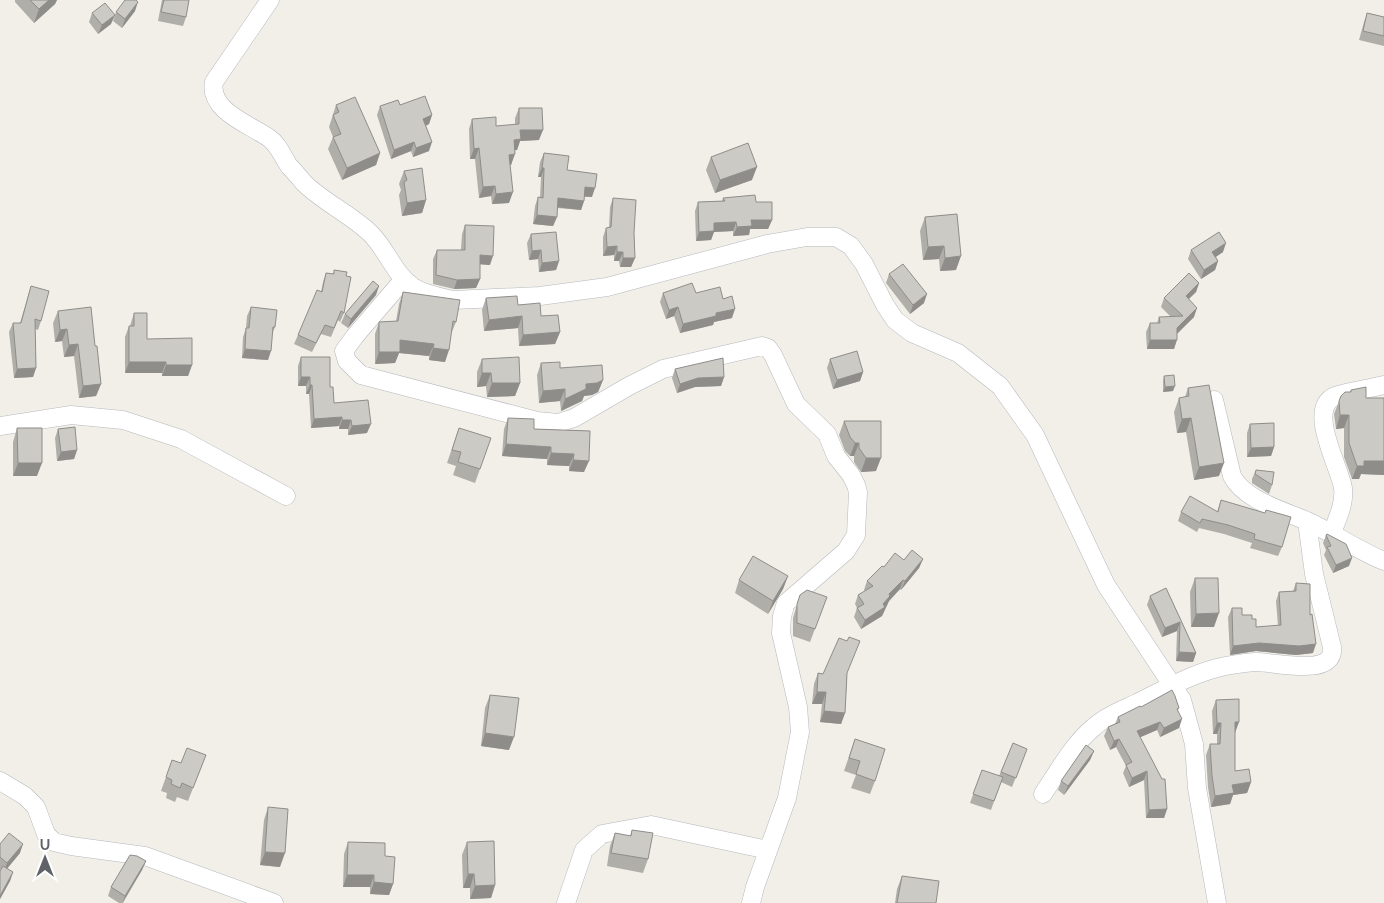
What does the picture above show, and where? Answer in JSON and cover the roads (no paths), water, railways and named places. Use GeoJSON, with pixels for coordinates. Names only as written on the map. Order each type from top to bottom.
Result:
{"type":"FeatureCollection","features":[{"type":"Feature","properties":{"kind":"street"},"geometry":{"type":"LineString","coordinates":[[270,0],[214,82],[216,98],[223,108],[271,139],[290,166],[306,184],[371,234],[392,265],[414,288],[453,300],[540,296],[607,287],[767,244],[807,238],[836,238],[851,246],[864,264],[895,320],[912,333],[958,353],[1000,386],[1035,435],[1106,585],[1182,700],[1194,744],[1197,788],[1217,903]]}},
{"type":"Feature","properties":{"kind":"street"},"geometry":{"type":"LineString","coordinates":[[404,279],[344,351],[347,361],[361,375],[537,420],[558,423],[574,418],[629,386],[663,369],[762,346],[768,348],[773,355],[796,404],[827,434],[836,456],[851,474],[858,492],[856,535],[846,551],[786,603],[782,616],[781,633],[798,707],[800,732],[787,798],[751,903]]}},
{"type":"Feature","properties":{"kind":"street"},"geometry":{"type":"LineString","coordinates":[[1332,533],[1341,508],[1343,490],[1322,416],[1326,405],[1334,397],[1384,385]]}},
{"type":"Feature","properties":{"kind":"street"},"geometry":{"type":"LineString","coordinates":[[1214,400],[1232,476],[1236,484],[1247,494],[1332,533],[1384,561]]}},
{"type":"Feature","properties":{"kind":"street"},"geometry":{"type":"LineString","coordinates":[[0,426],[71,415],[124,420],[181,439],[286,496]]}},
{"type":"Feature","properties":{"kind":"street"},"geometry":{"type":"LineString","coordinates":[[1043,794],[1076,745],[1093,727],[1172,686],[1218,668],[1256,662],[1294,667],[1310,666],[1324,662],[1330,657],[1332,647],[1314,574],[1307,521]]}},
{"type":"Feature","properties":{"kind":"street"},"geometry":{"type":"LineString","coordinates":[[0,781],[25,796],[36,806],[46,834],[54,842],[145,856],[274,903]]}},
{"type":"Feature","properties":{"kind":"street"},"geometry":{"type":"LineString","coordinates":[[566,903],[584,850],[602,834],[651,825],[768,850]]}}]}
